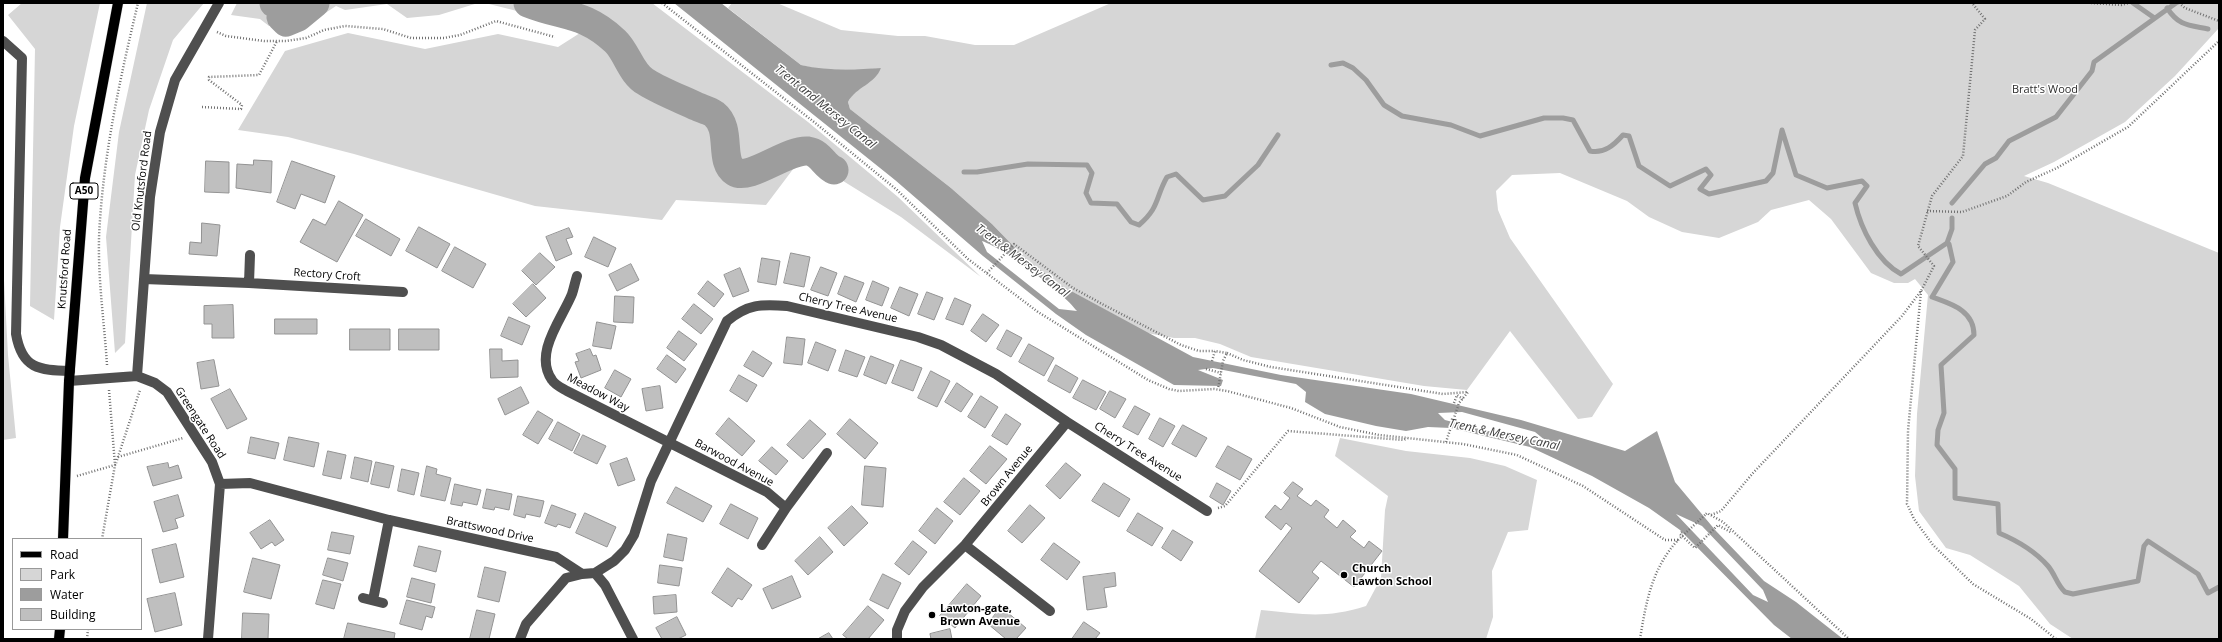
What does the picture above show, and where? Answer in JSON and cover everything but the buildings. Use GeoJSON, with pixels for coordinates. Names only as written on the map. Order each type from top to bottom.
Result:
{"type":"FeatureCollection","features":[{"type":"Feature","properties":{"kind":"main road","name":"Knutsford Road"},"geometry":{"type":"LineString","coordinates":[[63,538],[69,376],[85,178],[118,3]]}},
{"type":"Feature","properties":{"kind":"street","name":"Old Knutsford Road"},"geometry":{"type":"LineString","coordinates":[[141,377],[144,278],[150,197],[160,132],[175,80],[219,3]]}},
{"type":"Feature","properties":{"kind":"street"},"geometry":{"type":"LineString","coordinates":[[3,41],[22,58],[16,334],[18,347],[32,365],[44,370],[69,376],[108,378],[141,377]]}},
{"type":"Feature","properties":{"kind":"street"},"geometry":{"type":"LineString","coordinates":[[249,282],[250,256]]}},
{"type":"Feature","properties":{"kind":"street","name":"Meadow Way"},"geometry":{"type":"LineString","coordinates":[[577,276],[572,293],[548,344],[546,357],[547,370],[552,382],[669,443]]}},
{"type":"Feature","properties":{"kind":"street","name":"Rectory Croft"},"geometry":{"type":"LineString","coordinates":[[144,278],[249,282],[403,292]]}},
{"type":"Feature","properties":{"kind":"street","name":"Cherry Tree Avenue"},"geometry":{"type":"LineString","coordinates":[[595,573],[614,561],[628,545],[634,535],[651,481],[728,321],[739,312],[751,306],[766,304],[787,306],[918,337],[941,345],[996,374],[1067,422],[1207,511]]}},
{"type":"Feature","properties":{"kind":"street","name":"Greengate Road"},"geometry":{"type":"LineString","coordinates":[[141,377],[167,392],[212,462],[220,484],[208,639]]}},
{"type":"Feature","properties":{"kind":"street","name":"Brown Avenue"},"geometry":{"type":"LineString","coordinates":[[897,639],[897,630],[905,611],[923,587],[965,545],[1067,422]]}},
{"type":"Feature","properties":{"kind":"street","name":"Barwood Avenue"},"geometry":{"type":"LineString","coordinates":[[669,443],[767,492],[786,508]]}},
{"type":"Feature","properties":{"kind":"street"},"geometry":{"type":"LineString","coordinates":[[762,545],[786,508],[827,453]]}},
{"type":"Feature","properties":{"kind":"street","name":"Brattswood Drive"},"geometry":{"type":"LineString","coordinates":[[220,484],[250,483],[389,520],[556,557],[582,574]]}},
{"type":"Feature","properties":{"kind":"street"},"geometry":{"type":"LineString","coordinates":[[363,598],[378,601],[389,520]]}},
{"type":"Feature","properties":{"kind":"street"},"geometry":{"type":"LineString","coordinates":[[965,545],[1050,611]]}},
{"type":"Feature","properties":{"kind":"street"},"geometry":{"type":"LineString","coordinates":[[520,639],[526,624],[566,578],[582,574],[595,573],[605,585],[633,639]]}},
{"type":"Feature","properties":{"kind":"path"},"geometry":{"type":"LineString","coordinates":[[115,465],[99,259],[100,220],[118,88],[138,3]]}},
{"type":"Feature","properties":{"kind":"path"},"geometry":{"type":"LineString","coordinates":[[662,3],[814,122],[897,190],[968,259],[1038,312],[1148,380],[1169,389],[1179,391],[1219,388],[1292,408],[1340,427],[1379,435],[1502,450],[1532,461],[1583,486],[1665,540],[1678,540]]}},
{"type":"Feature","properties":{"kind":"path"},"geometry":{"type":"LineString","coordinates":[[1711,516],[1721,511],[1753,473],[1902,316],[1921,291],[1934,266],[1918,246],[1932,196],[1963,156],[1975,30],[1984,18],[1972,3]]}},
{"type":"Feature","properties":{"kind":"path"},"geometry":{"type":"LineString","coordinates":[[1976,8],[1978,3]]}},
{"type":"Feature","properties":{"kind":"path"},"geometry":{"type":"LineString","coordinates":[[2091,3],[2121,5],[2129,3]]}},
{"type":"Feature","properties":{"kind":"path"},"geometry":{"type":"LineString","coordinates":[[2180,3],[2184,8],[2219,22]]}},
{"type":"Feature","properties":{"kind":"path"},"geometry":{"type":"LineString","coordinates":[[206,26],[226,36],[277,40],[306,38],[324,30],[344,26],[383,29],[411,38],[444,38],[496,22],[555,37]]}},
{"type":"Feature","properties":{"kind":"path"},"geometry":{"type":"LineString","coordinates":[[202,106],[241,109],[242,105],[209,80],[209,77],[259,75],[277,40]]}},
{"type":"Feature","properties":{"kind":"path"},"geometry":{"type":"LineString","coordinates":[[1927,212],[1962,212],[2007,196],[2026,182],[2057,168],[2128,127],[2219,41]]}},
{"type":"Feature","properties":{"kind":"path"},"geometry":{"type":"LineString","coordinates":[[987,273],[1014,244],[1074,288],[1170,340],[1199,351],[1227,353],[1243,360],[1271,367],[1443,394],[1468,392],[1459,403],[1446,442]]}},
{"type":"Feature","properties":{"kind":"path"},"geometry":{"type":"LineString","coordinates":[[1921,291],[1908,431],[1907,504],[1914,519],[1933,545],[1973,584],[2031,619],[2056,639]]}},
{"type":"Feature","properties":{"kind":"path"},"geometry":{"type":"LineString","coordinates":[[1212,361],[1215,351]]}},
{"type":"Feature","properties":{"kind":"path"},"geometry":{"type":"LineString","coordinates":[[1219,388],[1223,361],[1227,353]]}},
{"type":"Feature","properties":{"kind":"path"},"geometry":{"type":"LineString","coordinates":[[1206,369],[1221,372]]}},
{"type":"Feature","properties":{"kind":"path"},"geometry":{"type":"LineString","coordinates":[[102,538],[115,465],[141,377]]}},
{"type":"Feature","properties":{"kind":"path"},"geometry":{"type":"LineString","coordinates":[[1454,403],[1457,395],[1463,399]]}},
{"type":"Feature","properties":{"kind":"path"},"geometry":{"type":"LineString","coordinates":[[1207,511],[1225,506],[1288,431],[1404,440],[1407,438]]}},
{"type":"Feature","properties":{"kind":"path"},"geometry":{"type":"LineString","coordinates":[[118,457],[195,435]]}},
{"type":"Feature","properties":{"kind":"path"},"geometry":{"type":"LineString","coordinates":[[65,480],[115,465]]}},
{"type":"Feature","properties":{"kind":"path"},"geometry":{"type":"LineString","coordinates":[[1640,639],[1652,580],[1666,553],[1707,513],[1723,522],[1734,534],[1849,639]]}},
{"type":"Feature","properties":{"kind":"path"},"geometry":{"type":"LineString","coordinates":[[1682,532],[1680,534],[1695,548],[1713,528],[1718,525],[1734,534]]}},
{"type":"Feature","properties":{"kind":"green space"},"geometry":{"type":"Polygon","coordinates":[[[22,3],[100,3],[74,126],[60,227],[54,320],[30,306],[35,49],[8,15],[22,3]]]}},
{"type":"Feature","properties":{"kind":"green space"},"geometry":{"type":"Polygon","coordinates":[[[147,3],[204,3],[173,40],[149,110],[135,175],[125,343],[115,353],[106,237],[119,132],[147,3]]]}},
{"type":"Feature","properties":{"kind":"green space"},"geometry":{"type":"Polygon","coordinates":[[[237,3],[478,3],[439,15],[407,18],[387,4],[345,10],[336,6],[307,25],[269,26],[260,19],[231,15],[237,3]]]}},
{"type":"Feature","properties":{"kind":"green space"},"geometry":{"type":"Polygon","coordinates":[[[485,3],[652,3],[808,122],[898,197],[981,277],[901,217],[803,156],[766,205],[676,200],[662,220],[535,206],[354,154],[288,137],[238,130],[285,51],[348,33],[425,49],[498,34],[558,47],[580,33],[537,16],[485,3]]]}},
{"type":"Feature","properties":{"kind":"green space","name":"Bratt's Wood"},"geometry":{"type":"Polygon","coordinates":[[[732,3],[777,3],[841,30],[898,36],[925,36],[975,45],[1014,45],[1111,3],[2219,3],[2219,28],[2175,76],[2125,122],[2054,162],[2024,176],[2048,183],[2219,253],[2219,639],[2073,639],[2050,624],[2019,586],[1970,555],[1946,548],[1919,511],[1915,476],[1917,414],[1928,295],[1915,279],[1908,283],[1894,283],[1871,273],[1831,219],[1809,200],[1771,210],[1758,222],[1719,238],[1682,232],[1649,217],[1627,201],[1560,173],[1512,175],[1496,191],[1498,210],[1510,238],[1613,384],[1592,417],[1578,419],[1510,331],[1467,390],[1424,386],[1251,357],[1220,344],[1195,338],[1174,338],[1147,333],[1062,286],[1024,257],[992,224],[951,188],[850,109],[848,102],[851,97],[881,68],[860,70],[817,69],[801,65],[728,8],[732,3]]]}},
{"type":"Feature","properties":{"kind":"green space"},"geometry":{"type":"Polygon","coordinates":[[[3,261],[8,355],[16,438],[3,440],[3,261]]]}},
{"type":"Feature","properties":{"kind":"green space"},"geometry":{"type":"Polygon","coordinates":[[[1340,438],[1406,451],[1470,458],[1505,466],[1537,480],[1528,530],[1508,532],[1492,571],[1493,617],[1486,639],[1255,639],[1261,610],[1289,613],[1326,614],[1338,613],[1366,606],[1381,578],[1385,510],[1388,496],[1335,456],[1340,438]]]}},
{"type":"Feature","properties":{"kind":"water"},"geometry":{"type":"Polygon","coordinates":[[[674,3],[721,3],[801,65],[841,70],[881,68],[870,82],[851,97],[848,102],[850,109],[951,188],[992,224],[1024,257],[1062,286],[1193,357],[1281,375],[1411,394],[1521,420],[1625,451],[1657,431],[1675,482],[1716,531],[1764,581],[1796,602],[1843,639],[1792,639],[1774,625],[1680,530],[1649,508],[1592,476],[1530,447],[1451,428],[1428,427],[1406,431],[1376,426],[1325,414],[1305,402],[1306,392],[1296,384],[1213,368],[1198,370],[1223,380],[1221,386],[1174,385],[1086,335],[1056,314],[983,256],[895,180],[674,3]],[[982,241],[987,252],[1059,309],[1077,311],[1059,293],[1033,272],[1005,253],[982,241]],[[1462,412],[1438,413],[1445,420],[1479,429],[1531,440],[1546,441],[1535,432],[1462,412]],[[1676,514],[1753,595],[1768,602],[1763,590],[1702,526],[1676,514]]]}},
{"type":"Feature","properties":{"kind":"waterway"},"geometry":{"type":"LineString","coordinates":[[274,3],[285,10],[281,17],[286,22],[298,17],[315,3]]}},
{"type":"Feature","properties":{"kind":"waterway"},"geometry":{"type":"LineString","coordinates":[[528,3],[573,16],[593,25],[615,41],[641,78],[652,86],[714,114],[720,120],[723,128],[727,160],[730,167],[735,172],[741,174],[750,172],[790,155],[808,151],[816,154],[834,170]]}},
{"type":"Feature","properties":{"kind":"waterway"},"geometry":{"type":"LineString","coordinates":[[2133,3],[2153,17]]}},
{"type":"Feature","properties":{"kind":"waterway"},"geometry":{"type":"LineString","coordinates":[[1952,203],[1985,164],[1996,158],[2009,141],[2056,117],[2092,71],[2094,62],[2176,3]]}},
{"type":"Feature","properties":{"kind":"waterway"},"geometry":{"type":"LineString","coordinates":[[2167,8],[2180,22],[2208,29]]}},
{"type":"Feature","properties":{"kind":"waterway"},"geometry":{"type":"LineString","coordinates":[[1331,65],[1343,63],[1353,68],[1366,80],[1384,105],[1402,116],[1451,125],[1480,136],[1544,118],[1563,118],[1573,120],[1590,151],[1595,152],[1604,150],[1623,135],[1629,136],[1639,166],[1670,186],[1706,169],[1711,175],[1700,189],[1709,194],[1766,181],[1773,173],[1782,130],[1796,175],[1827,188],[1862,181],[1867,186],[1855,203],[1861,223],[1877,253],[1892,268],[1901,274],[1947,243],[1949,244],[1953,262],[1932,297],[1947,302],[1966,314],[1973,326],[1974,335],[1941,365],[1944,413],[1938,430],[1937,445],[1955,469],[1955,498],[1998,504],[1999,533],[2013,539],[2043,560],[2065,592],[2073,594],[2138,581],[2144,546],[2148,541],[2198,574],[2208,593],[2219,587]]}},
{"type":"Feature","properties":{"kind":"waterway"},"geometry":{"type":"LineString","coordinates":[[964,172],[977,172],[1028,164],[1087,165],[1092,173],[1086,193],[1091,203],[1117,204],[1131,222],[1139,225],[1151,213],[1167,177],[1176,174],[1203,200],[1225,196],[1258,165],[1278,135]]}},
{"type":"Feature","properties":{"kind":"waterway"},"geometry":{"type":"LineString","coordinates":[[1947,243],[1952,229],[1952,218]]}},
{"type":"Feature","properties":{"kind":"place","name":"Church Lawton School"},"geometry":{"type":"Point","coordinates":[1344,575]}},
{"type":"Feature","properties":{"kind":"place","name":"Lawton-gate, Brown Avenue"},"geometry":{"type":"Point","coordinates":[932,615]}},
{"type":"Feature","properties":{"kind":"water label","name":"Trent and Mersey Canal"},"geometry":{"type":"Point","coordinates":[825,107]}},
{"type":"Feature","properties":{"kind":"water label","name":"Trent & Mersey Canal"},"geometry":{"type":"Point","coordinates":[1022,261]}},
{"type":"Feature","properties":{"kind":"water label","name":"Trent & Mersey Canal"},"geometry":{"type":"Point","coordinates":[1504,435]}}]}
